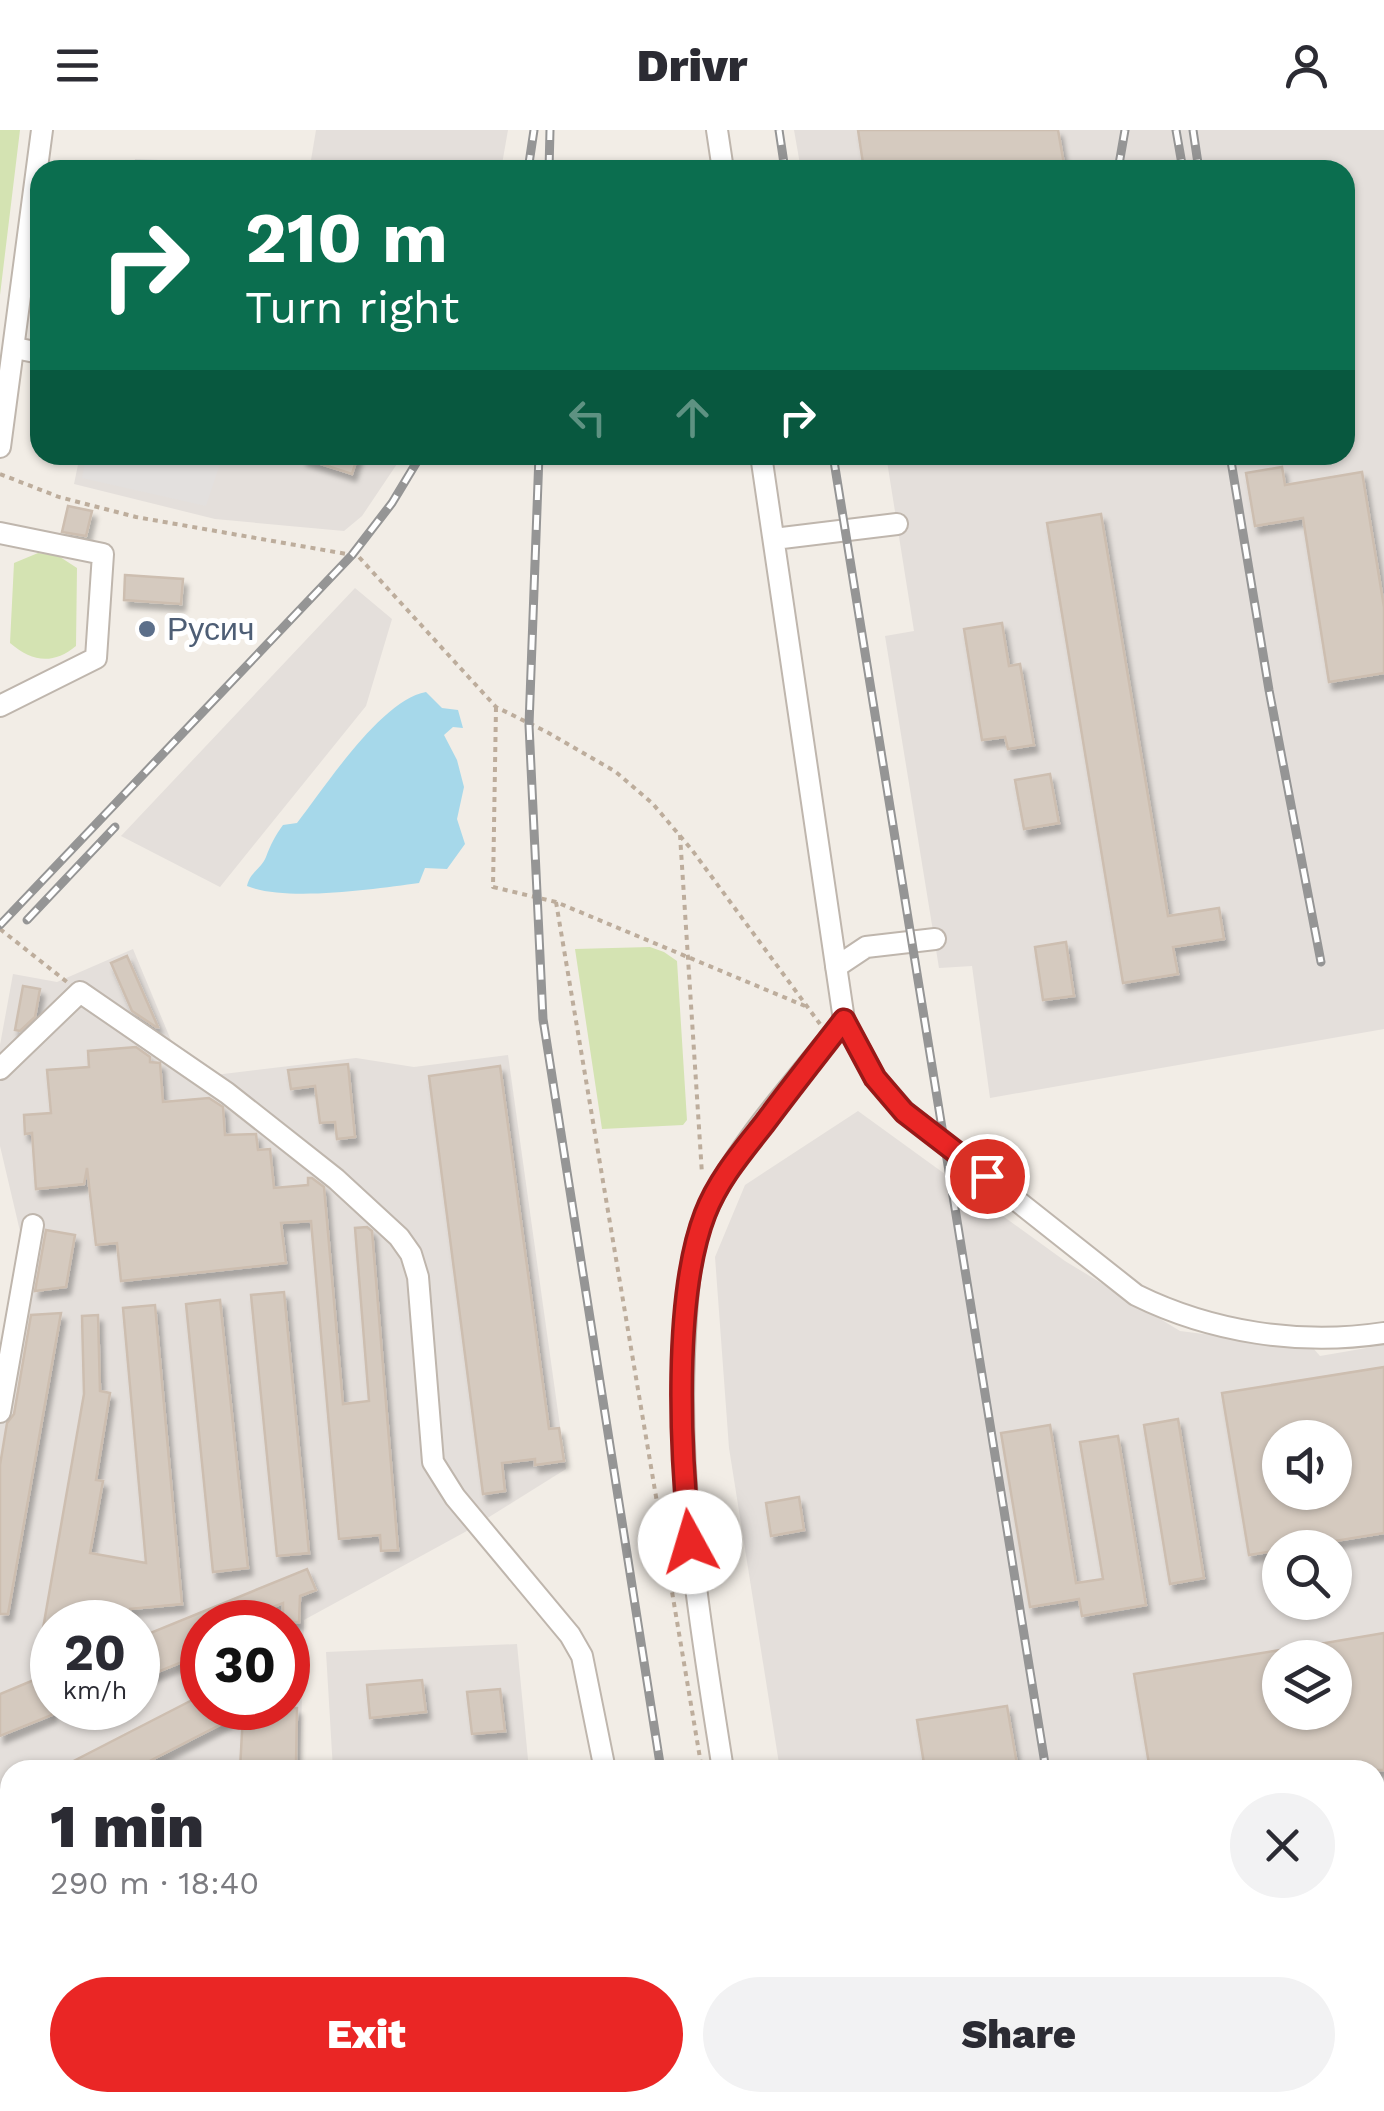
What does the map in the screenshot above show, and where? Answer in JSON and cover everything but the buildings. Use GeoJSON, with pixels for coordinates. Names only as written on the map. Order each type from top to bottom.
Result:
{"type":"FeatureCollection","features":[{"type":"Feature","properties":{"kind":"street"},"geometry":{"type":"LineString","coordinates":[[38,160],[42,130]]}},
{"type":"Feature","properties":{"kind":"street"},"geometry":{"type":"LineString","coordinates":[[717,130],[722,160]]}},
{"type":"Feature","properties":{"kind":"street"},"geometry":{"type":"LineString","coordinates":[[0,447],[30,227]]}},
{"type":"Feature","properties":{"kind":"street"},"geometry":{"type":"LineString","coordinates":[[15,348],[30,351]]}},
{"type":"Feature","properties":{"kind":"street"},"geometry":{"type":"LineString","coordinates":[[763,465],[844,1020],[875,1078],[904,1112],[1136,1295],[1176,1314],[1226,1328],[1327,1338],[1384,1333]]}},
{"type":"Feature","properties":{"kind":"street"},"geometry":{"type":"LineString","coordinates":[[774,539],[897,524]]}},
{"type":"Feature","properties":{"kind":"street"},"geometry":{"type":"LineString","coordinates":[[0,533],[103,554],[96,658],[0,706]]}},
{"type":"Feature","properties":{"kind":"street"},"geometry":{"type":"LineString","coordinates":[[836,967],[866,946],[935,939]]}},
{"type":"Feature","properties":{"kind":"street"},"geometry":{"type":"LineString","coordinates":[[0,1069],[80,992],[227,1092],[336,1178],[399,1237],[418,1277],[433,1462],[455,1497],[570,1635],[582,1656],[603,1760]]}},
{"type":"Feature","properties":{"kind":"street"},"geometry":{"type":"LineString","coordinates":[[721,1760],[692,1569],[684,1486],[682,1410],[691,1273],[705,1214],[731,1166],[844,1020]]}},
{"type":"Feature","properties":{"kind":"street"},"geometry":{"type":"LineString","coordinates":[[0,1412],[33,1226]]}},
{"type":"Feature","properties":{"kind":"path"},"geometry":{"type":"LineString","coordinates":[[0,474],[59,497],[136,517],[358,556],[496,707],[616,772],[653,804],[830,1039]]}},
{"type":"Feature","properties":{"kind":"path"},"geometry":{"type":"LineString","coordinates":[[496,707],[493,887],[556,902],[807,1007]]}},
{"type":"Feature","properties":{"kind":"path"},"geometry":{"type":"LineString","coordinates":[[680,835],[702,1174]]}},
{"type":"Feature","properties":{"kind":"path"},"geometry":{"type":"LineString","coordinates":[[556,902],[700,1760]]}},
{"type":"Feature","properties":{"kind":"path"},"geometry":{"type":"LineString","coordinates":[[0,929],[80,992]]}},
{"type":"Feature","properties":{"kind":"shaded area"},"geometry":{"type":"Polygon","coordinates":[[[316,130],[508,130],[503,160],[311,160],[316,130]]]}},
{"type":"Feature","properties":{"kind":"shaded area"},"geometry":{"type":"Polygon","coordinates":[[[794,130],[1384,130],[1384,1029],[990,1098],[972,966],[939,968],[885,636],[914,631],[888,465],[1355,465],[1355,160],[799,160],[794,130]]]}},
{"type":"Feature","properties":{"kind":"shaded area"},"geometry":{"type":"Polygon","coordinates":[[[78,465],[396,465],[362,516],[344,531],[215,519],[74,484],[78,465]]]}},
{"type":"Feature","properties":{"kind":"shaded area"},"geometry":{"type":"Polygon","coordinates":[[[84,465],[220,465],[206,506],[82,478],[84,465]]]}},
{"type":"Feature","properties":{"kind":"shaded area"},"geometry":{"type":"Polygon","coordinates":[[[355,588],[392,619],[366,706],[220,887],[121,836],[355,588]]]}},
{"type":"Feature","properties":{"kind":"shaded area"},"geometry":{"type":"Polygon","coordinates":[[[133,949],[175,1050],[215,1075],[356,1058],[414,1067],[508,1055],[566,1469],[465,1532],[310,1617],[310,1600],[180,1600],[180,1730],[301,1730],[300,1760],[0,1760],[0,1378],[23,1244],[0,1146],[0,1045],[13,974],[57,982],[133,949]]]}},
{"type":"Feature","properties":{"kind":"shaded area"},"geometry":{"type":"Polygon","coordinates":[[[858,1111],[1065,1261],[1180,1331],[1313,1348],[1320,1356],[1384,1345],[1384,1760],[778,1760],[729,1448],[715,1257],[745,1185],[858,1111]]]}},
{"type":"Feature","properties":{"kind":"shaded area"},"geometry":{"type":"Polygon","coordinates":[[[517,1644],[528,1760],[332,1760],[326,1652],[517,1644]]]}},
{"type":"Feature","properties":{"kind":"green space"},"geometry":{"type":"Polygon","coordinates":[[[0,130],[20,130],[0,295],[0,130]]]}},
{"type":"Feature","properties":{"kind":"green space"},"geometry":{"type":"Polygon","coordinates":[[[38,553],[57,555],[77,568],[76,646],[59,656],[43,659],[10,643],[14,563],[38,553]]]}},
{"type":"Feature","properties":{"kind":"green space"},"geometry":{"type":"Polygon","coordinates":[[[650,947],[677,961],[687,1120],[683,1125],[602,1129],[575,949],[650,947]]]}},
{"type":"Feature","properties":{"kind":"water"},"geometry":{"type":"Polygon","coordinates":[[[426,692],[442,708],[458,710],[463,728],[453,727],[444,735],[457,760],[464,787],[457,819],[465,844],[447,869],[425,868],[419,883],[356,891],[284,893],[247,886],[283,825],[297,823],[373,727],[409,698],[426,692]]]}},
{"type":"Feature","properties":{"kind":"railway"},"geometry":{"type":"LineString","coordinates":[[530,160],[534,130]]}},
{"type":"Feature","properties":{"kind":"railway"},"geometry":{"type":"LineString","coordinates":[[549,160],[550,130]]}},
{"type":"Feature","properties":{"kind":"railway"},"geometry":{"type":"LineString","coordinates":[[779,130],[784,160]]}},
{"type":"Feature","properties":{"kind":"railway"},"geometry":{"type":"LineString","coordinates":[[1120,160],[1125,130]]}},
{"type":"Feature","properties":{"kind":"railway"},"geometry":{"type":"LineString","coordinates":[[1176,130],[1181,160]]}},
{"type":"Feature","properties":{"kind":"railway"},"geometry":{"type":"LineString","coordinates":[[1193,130],[1198,160]]}},
{"type":"Feature","properties":{"kind":"railway"},"geometry":{"type":"LineString","coordinates":[[0,925],[352,555],[415,465]]}},
{"type":"Feature","properties":{"kind":"railway"},"geometry":{"type":"LineString","coordinates":[[539,465],[529,725],[543,1019],[659,1760]]}},
{"type":"Feature","properties":{"kind":"railway"},"geometry":{"type":"LineString","coordinates":[[835,465],[1044,1760]]}},
{"type":"Feature","properties":{"kind":"railway"},"geometry":{"type":"LineString","coordinates":[[1232,465],[1269,690],[1321,962]]}},
{"type":"Feature","properties":{"kind":"railway"},"geometry":{"type":"LineString","coordinates":[[27,920],[115,827]]}},
{"type":"Feature","properties":{"kind":"place","name":"Русич"},"geometry":{"type":"Point","coordinates":[147,629]}},
{"type":"Feature","properties":{"kind":"route"},"geometry":{"type":"LineString","coordinates":[[690,1542],[682,1410],[685,1332],[691,1273],[705,1214],[731,1166],[844,1020],[875,1078],[904,1112],[987,1176]]}}]}
